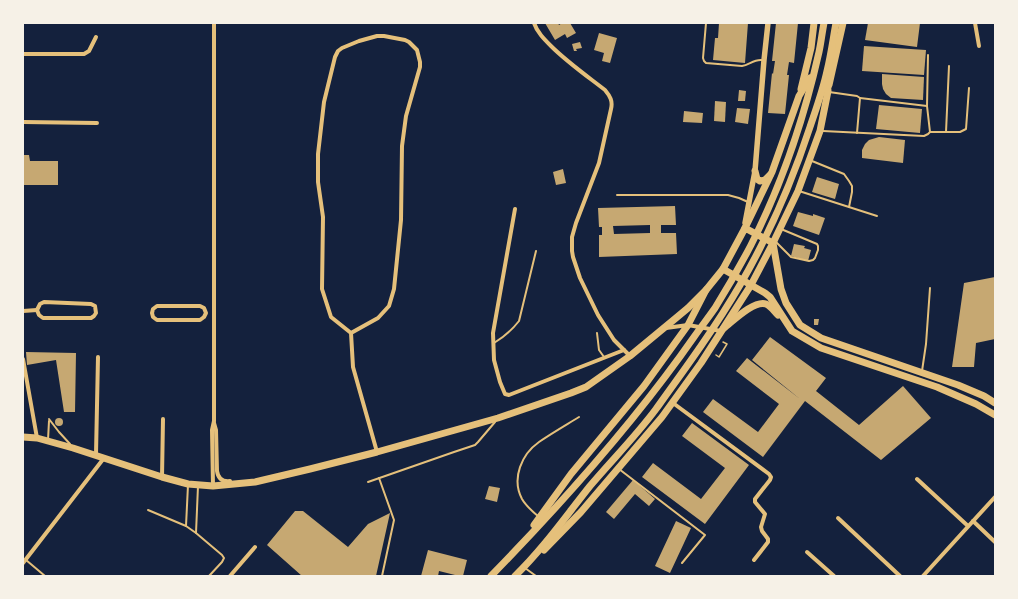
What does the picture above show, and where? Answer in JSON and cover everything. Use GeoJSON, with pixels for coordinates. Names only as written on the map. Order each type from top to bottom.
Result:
{"type":"FeatureCollection","features":[{"type":"Feature","properties":{"kind":"main road"},"geometry":{"type":"LineString","coordinates":[[815,23],[819,50]]}},
{"type":"Feature","properties":{"kind":"main road"},"geometry":{"type":"LineString","coordinates":[[23,437],[48,440],[188,484],[212,486],[255,482],[378,452],[498,418],[586,387],[630,356],[688,308],[725,270],[772,172],[799,96],[811,48],[815,23]]}},
{"type":"Feature","properties":{"kind":"main road"},"geometry":{"type":"LineString","coordinates":[[491,576],[561,502],[630,421],[666,376],[714,309],[751,246],[786,166],[799,128],[819,50],[824,23]]}},
{"type":"Feature","properties":{"kind":"main road"},"geometry":{"type":"LineString","coordinates":[[524,567],[655,410],[724,312],[759,250],[782,202],[808,133],[827,72],[836,23]]}},
{"type":"Feature","properties":{"kind":"main road"},"geometry":{"type":"LineString","coordinates":[[831,52],[842,23]]}},
{"type":"Feature","properties":{"kind":"main road"},"geometry":{"type":"LineString","coordinates":[[515,576],[548,546],[575,518],[655,426],[701,364],[720,330],[749,284],[780,229],[798,190],[820,131],[842,23]]}},
{"type":"Feature","properties":{"kind":"main road"},"geometry":{"type":"LineString","coordinates":[[799,96],[814,71]]}},
{"type":"Feature","properties":{"kind":"main road"},"geometry":{"type":"LineString","coordinates":[[827,72],[828,91]]}},
{"type":"Feature","properties":{"kind":"main road"},"geometry":{"type":"LineString","coordinates":[[756,171],[757,179],[760,181],[765,180],[772,172]]}},
{"type":"Feature","properties":{"kind":"main road"},"geometry":{"type":"LineString","coordinates":[[745,228],[774,241]]}},
{"type":"Feature","properties":{"kind":"main road"},"geometry":{"type":"LineString","coordinates":[[774,241],[781,289],[786,303],[800,325],[821,338],[922,373],[977,394],[995,403]]}},
{"type":"Feature","properties":{"kind":"main road"},"geometry":{"type":"LineString","coordinates":[[725,270],[766,293],[792,331]]}},
{"type":"Feature","properties":{"kind":"main road"},"geometry":{"type":"LineString","coordinates":[[511,555],[571,474],[644,386],[689,325],[706,290]]}},
{"type":"Feature","properties":{"kind":"main road"},"geometry":{"type":"LineString","coordinates":[[720,330],[757,304],[766,304],[792,331],[821,348],[937,387],[976,404],[995,415]]}},
{"type":"Feature","properties":{"kind":"street"},"geometry":{"type":"LineString","coordinates":[[214,23],[214,421],[216,430],[217,471],[219,478],[225,482],[254,479],[262,480]]}},
{"type":"Feature","properties":{"kind":"street"},"geometry":{"type":"LineString","coordinates":[[534,23],[536,29],[542,37],[560,55],[610,95],[611,109],[599,163],[572,237],[572,257],[590,299],[610,335],[630,356]]}},
{"type":"Feature","properties":{"kind":"street"},"geometry":{"type":"LineString","coordinates":[[745,228],[756,171],[768,23]]}},
{"type":"Feature","properties":{"kind":"street"},"geometry":{"type":"LineString","coordinates":[[975,23],[980,46]]}},
{"type":"Feature","properties":{"kind":"street"},"geometry":{"type":"LineString","coordinates":[[351,333],[378,318],[389,306],[394,289],[401,220],[402,146],[406,116],[420,67],[418,54],[409,42],[384,36],[377,36],[358,41],[342,48],[338,51],[335,57],[324,102],[319,147],[318,182],[323,217],[322,289],[331,316],[351,333],[353,368],[378,452]]}},
{"type":"Feature","properties":{"kind":"street"},"geometry":{"type":"LineString","coordinates":[[23,54],[84,54],[89,51],[96,37]]}},
{"type":"Feature","properties":{"kind":"street"},"geometry":{"type":"LineString","coordinates":[[23,122],[97,123]]}},
{"type":"Feature","properties":{"kind":"street"},"geometry":{"type":"LineString","coordinates":[[515,209],[493,333],[494,360],[505,394],[509,395],[624,350]]}},
{"type":"Feature","properties":{"kind":"street"},"geometry":{"type":"LineString","coordinates":[[44,302],[91,304],[95,306],[96,313],[90,318],[44,318],[37,310],[40,304],[44,302]]}},
{"type":"Feature","properties":{"kind":"street"},"geometry":{"type":"LineString","coordinates":[[157,306],[200,306],[204,308],[206,313],[204,318],[200,320],[157,320],[153,317],[152,313],[157,306]]}},
{"type":"Feature","properties":{"kind":"street"},"geometry":{"type":"LineString","coordinates":[[23,311],[37,310]]}},
{"type":"Feature","properties":{"kind":"street"},"geometry":{"type":"LineString","coordinates":[[206,313],[214,314]]}},
{"type":"Feature","properties":{"kind":"street"},"geometry":{"type":"LineString","coordinates":[[664,328],[689,325],[720,330]]}},
{"type":"Feature","properties":{"kind":"street"},"geometry":{"type":"LineString","coordinates":[[96,454],[98,357]]}},
{"type":"Feature","properties":{"kind":"street"},"geometry":{"type":"LineString","coordinates":[[23,359],[37,438]]}},
{"type":"Feature","properties":{"kind":"street"},"geometry":{"type":"LineString","coordinates":[[673,403],[771,477],[755,499],[756,504],[765,514],[761,527],[768,539],[768,542],[754,560]]}},
{"type":"Feature","properties":{"kind":"street"},"geometry":{"type":"LineString","coordinates":[[162,477],[163,419]]}},
{"type":"Feature","properties":{"kind":"street"},"geometry":{"type":"LineString","coordinates":[[212,486],[212,430],[214,421]]}},
{"type":"Feature","properties":{"kind":"street"},"geometry":{"type":"LineString","coordinates":[[24,562],[104,458]]}},
{"type":"Feature","properties":{"kind":"street"},"geometry":{"type":"LineString","coordinates":[[917,479],[968,526]]}},
{"type":"Feature","properties":{"kind":"street"},"geometry":{"type":"LineString","coordinates":[[923,576],[995,497]]}},
{"type":"Feature","properties":{"kind":"street"},"geometry":{"type":"LineString","coordinates":[[838,518],[900,576]]}},
{"type":"Feature","properties":{"kind":"street"},"geometry":{"type":"LineString","coordinates":[[973,521],[995,542]]}},
{"type":"Feature","properties":{"kind":"street"},"geometry":{"type":"LineString","coordinates":[[230,576],[255,547]]}},
{"type":"Feature","properties":{"kind":"street"},"geometry":{"type":"LineString","coordinates":[[807,552],[834,576]]}},
{"type":"Feature","properties":{"kind":"lane"},"geometry":{"type":"LineString","coordinates":[[706,23],[703,58],[706,63],[746,66],[753,61],[764,60]]}},
{"type":"Feature","properties":{"kind":"lane"},"geometry":{"type":"LineString","coordinates":[[928,55],[927,106],[930,132]]}},
{"type":"Feature","properties":{"kind":"lane"},"geometry":{"type":"LineString","coordinates":[[946,132],[949,66]]}},
{"type":"Feature","properties":{"kind":"lane"},"geometry":{"type":"LineString","coordinates":[[820,131],[924,136],[930,132],[964,131],[966,129],[970,88]]}},
{"type":"Feature","properties":{"kind":"lane"},"geometry":{"type":"LineString","coordinates":[[828,91],[857,96],[860,98],[927,106]]}},
{"type":"Feature","properties":{"kind":"lane"},"geometry":{"type":"LineString","coordinates":[[857,133],[860,98]]}},
{"type":"Feature","properties":{"kind":"lane"},"geometry":{"type":"LineString","coordinates":[[809,160],[844,174],[850,181],[852,192],[849,207]]}},
{"type":"Feature","properties":{"kind":"lane"},"geometry":{"type":"LineString","coordinates":[[798,190],[877,216]]}},
{"type":"Feature","properties":{"kind":"lane"},"geometry":{"type":"LineString","coordinates":[[617,195],[728,195],[749,202]]}},
{"type":"Feature","properties":{"kind":"lane"},"geometry":{"type":"LineString","coordinates":[[774,241],[791,257],[809,261],[815,258],[818,250],[817,244],[780,229]]}},
{"type":"Feature","properties":{"kind":"lane"},"geometry":{"type":"LineString","coordinates":[[493,344],[505,336],[519,321],[536,251]]}},
{"type":"Feature","properties":{"kind":"lane"},"geometry":{"type":"LineString","coordinates":[[922,373],[926,344],[930,288]]}},
{"type":"Feature","properties":{"kind":"lane"},"geometry":{"type":"LineString","coordinates":[[597,333],[599,350],[604,358]]}},
{"type":"Feature","properties":{"kind":"lane"},"geometry":{"type":"LineString","coordinates":[[540,517],[527,506],[518,490],[517,480],[520,466],[526,454],[538,442],[579,417]]}},
{"type":"Feature","properties":{"kind":"lane"},"geometry":{"type":"LineString","coordinates":[[368,482],[475,444],[498,418]]}},
{"type":"Feature","properties":{"kind":"lane"},"geometry":{"type":"LineString","coordinates":[[48,440],[49,419],[73,448]]}},
{"type":"Feature","properties":{"kind":"lane"},"geometry":{"type":"LineString","coordinates":[[619,468],[705,534],[682,563]]}},
{"type":"Feature","properties":{"kind":"lane"},"geometry":{"type":"LineString","coordinates":[[379,478],[394,520],[382,576]]}},
{"type":"Feature","properties":{"kind":"lane"},"geometry":{"type":"LineString","coordinates":[[186,526],[188,484]]}},
{"type":"Feature","properties":{"kind":"lane"},"geometry":{"type":"LineString","coordinates":[[196,533],[198,484]]}},
{"type":"Feature","properties":{"kind":"lane"},"geometry":{"type":"LineString","coordinates":[[148,510],[186,526],[222,555],[224,558],[222,562],[209,576]]}},
{"type":"Feature","properties":{"kind":"lane"},"geometry":{"type":"LineString","coordinates":[[24,562],[45,576]]}},
{"type":"Feature","properties":{"kind":"lane"},"geometry":{"type":"LineString","coordinates":[[524,567],[536,576]]}},
{"type":"Feature","properties":{"kind":"path"},"geometry":{"type":"LineString","coordinates":[[719,357],[727,344]]}},
{"type":"Feature","properties":{"kind":"building"},"geometry":{"type":"Polygon","coordinates":[[[545,23],[558,23],[559,25],[562,23],[570,23],[576,33],[567,38],[565,34],[555,40],[545,23]]]}},
{"type":"Feature","properties":{"kind":"building"},"geometry":{"type":"Polygon","coordinates":[[[719,23],[748,23],[745,63],[713,60],[715,38],[718,38],[719,23]]]}},
{"type":"Feature","properties":{"kind":"building"},"geometry":{"type":"Polygon","coordinates":[[[776,23],[798,23],[794,63],[789,62],[787,75],[789,75],[785,114],[768,113],[772,73],[773,74],[775,61],[772,61],[776,23]]]}},
{"type":"Feature","properties":{"kind":"building"},"geometry":{"type":"Polygon","coordinates":[[[868,23],[920,23],[917,47],[865,40],[868,23]]]}},
{"type":"Feature","properties":{"kind":"building"},"geometry":{"type":"Polygon","coordinates":[[[599,33],[617,38],[610,63],[602,61],[604,53],[594,50],[599,33]]]}},
{"type":"Feature","properties":{"kind":"building"},"geometry":{"type":"Polygon","coordinates":[[[580,42],[582,48],[574,51],[572,44],[580,42]]]}},
{"type":"Feature","properties":{"kind":"building"},"geometry":{"type":"Polygon","coordinates":[[[864,46],[926,50],[924,75],[862,71],[864,46]]]}},
{"type":"Feature","properties":{"kind":"building"},"geometry":{"type":"Polygon","coordinates":[[[882,74],[924,77],[923,100],[891,98],[883,89],[882,74]]]}},
{"type":"Feature","properties":{"kind":"building"},"geometry":{"type":"Polygon","coordinates":[[[739,90],[746,91],[745,101],[738,101],[739,90]]]}},
{"type":"Feature","properties":{"kind":"building"},"geometry":{"type":"Polygon","coordinates":[[[715,101],[726,102],[725,122],[714,121],[715,101]]]}},
{"type":"Feature","properties":{"kind":"building"},"geometry":{"type":"Polygon","coordinates":[[[879,105],[922,109],[920,133],[876,129],[879,105]]]}},
{"type":"Feature","properties":{"kind":"building"},"geometry":{"type":"Polygon","coordinates":[[[737,108],[750,109],[748,124],[735,122],[737,108]]]}},
{"type":"Feature","properties":{"kind":"building"},"geometry":{"type":"Polygon","coordinates":[[[684,111],[703,113],[702,123],[683,122],[684,111]]]}},
{"type":"Feature","properties":{"kind":"building"},"geometry":{"type":"Polygon","coordinates":[[[879,137],[905,140],[903,163],[862,158],[862,150],[865,144],[869,140],[879,137]]]}},
{"type":"Feature","properties":{"kind":"building"},"geometry":{"type":"Polygon","coordinates":[[[23,155],[29,155],[30,161],[58,161],[58,185],[23,185],[23,155]]]}},
{"type":"Feature","properties":{"kind":"building"},"geometry":{"type":"Polygon","coordinates":[[[563,169],[566,183],[556,185],[553,172],[563,169]]]}},
{"type":"Feature","properties":{"kind":"building"},"geometry":{"type":"Polygon","coordinates":[[[817,177],[839,184],[835,199],[812,192],[817,177]]]}},
{"type":"Feature","properties":{"kind":"building"},"geometry":{"type":"Polygon","coordinates":[[[675,206],[676,225],[661,225],[661,233],[676,233],[677,254],[599,257],[599,235],[602,235],[602,227],[599,227],[598,208],[675,206]],[[650,225],[613,226],[614,234],[650,233],[650,225]]]}},
{"type":"Feature","properties":{"kind":"building"},"geometry":{"type":"Polygon","coordinates":[[[798,212],[813,216],[813,214],[825,218],[819,235],[793,226],[798,212]]]}},
{"type":"Feature","properties":{"kind":"building"},"geometry":{"type":"Polygon","coordinates":[[[794,244],[805,246],[804,248],[811,250],[808,261],[791,256],[794,244]]]}},
{"type":"Feature","properties":{"kind":"building"},"geometry":{"type":"Polygon","coordinates":[[[995,277],[995,339],[976,343],[974,367],[952,367],[964,283],[995,277]]]}},
{"type":"Feature","properties":{"kind":"building"},"geometry":{"type":"Polygon","coordinates":[[[814,319],[819,319],[818,325],[814,325],[814,319]]]}},
{"type":"Feature","properties":{"kind":"building"},"geometry":{"type":"Polygon","coordinates":[[[770,337],[826,378],[816,391],[859,425],[903,386],[931,418],[881,460],[805,401],[763,457],[703,412],[713,399],[758,432],[779,404],[736,371],[747,358],[800,399],[752,360],[770,337]]]}},
{"type":"Feature","properties":{"kind":"building"},"geometry":{"type":"Polygon","coordinates":[[[26,352],[76,353],[75,412],[64,412],[56,360],[27,365],[26,352]]]}},
{"type":"Feature","properties":{"kind":"building"},"geometry":{"type":"Polygon","coordinates":[[[59,418],[62,419],[62,425],[59,426],[56,425],[55,422],[56,419],[59,418]]]}},
{"type":"Feature","properties":{"kind":"building"},"geometry":{"type":"Polygon","coordinates":[[[692,423],[749,465],[705,524],[642,477],[653,463],[701,499],[725,468],[682,436],[692,423]]]}},
{"type":"Feature","properties":{"kind":"building"},"geometry":{"type":"Polygon","coordinates":[[[633,480],[655,499],[649,506],[635,494],[614,519],[606,512],[633,480]]]}},
{"type":"Feature","properties":{"kind":"building"},"geometry":{"type":"Polygon","coordinates":[[[489,486],[500,488],[497,502],[485,499],[489,486]]]}},
{"type":"Feature","properties":{"kind":"building"},"geometry":{"type":"Polygon","coordinates":[[[295,511],[303,511],[348,547],[368,524],[390,513],[376,576],[302,576],[267,545],[295,511]]]}},
{"type":"Feature","properties":{"kind":"building"},"geometry":{"type":"Polygon","coordinates":[[[676,521],[691,528],[670,573],[655,566],[676,521]]]}},
{"type":"Feature","properties":{"kind":"building"},"geometry":{"type":"Polygon","coordinates":[[[428,550],[467,560],[463,576],[439,571],[438,576],[421,576],[428,550]]]}}]}
